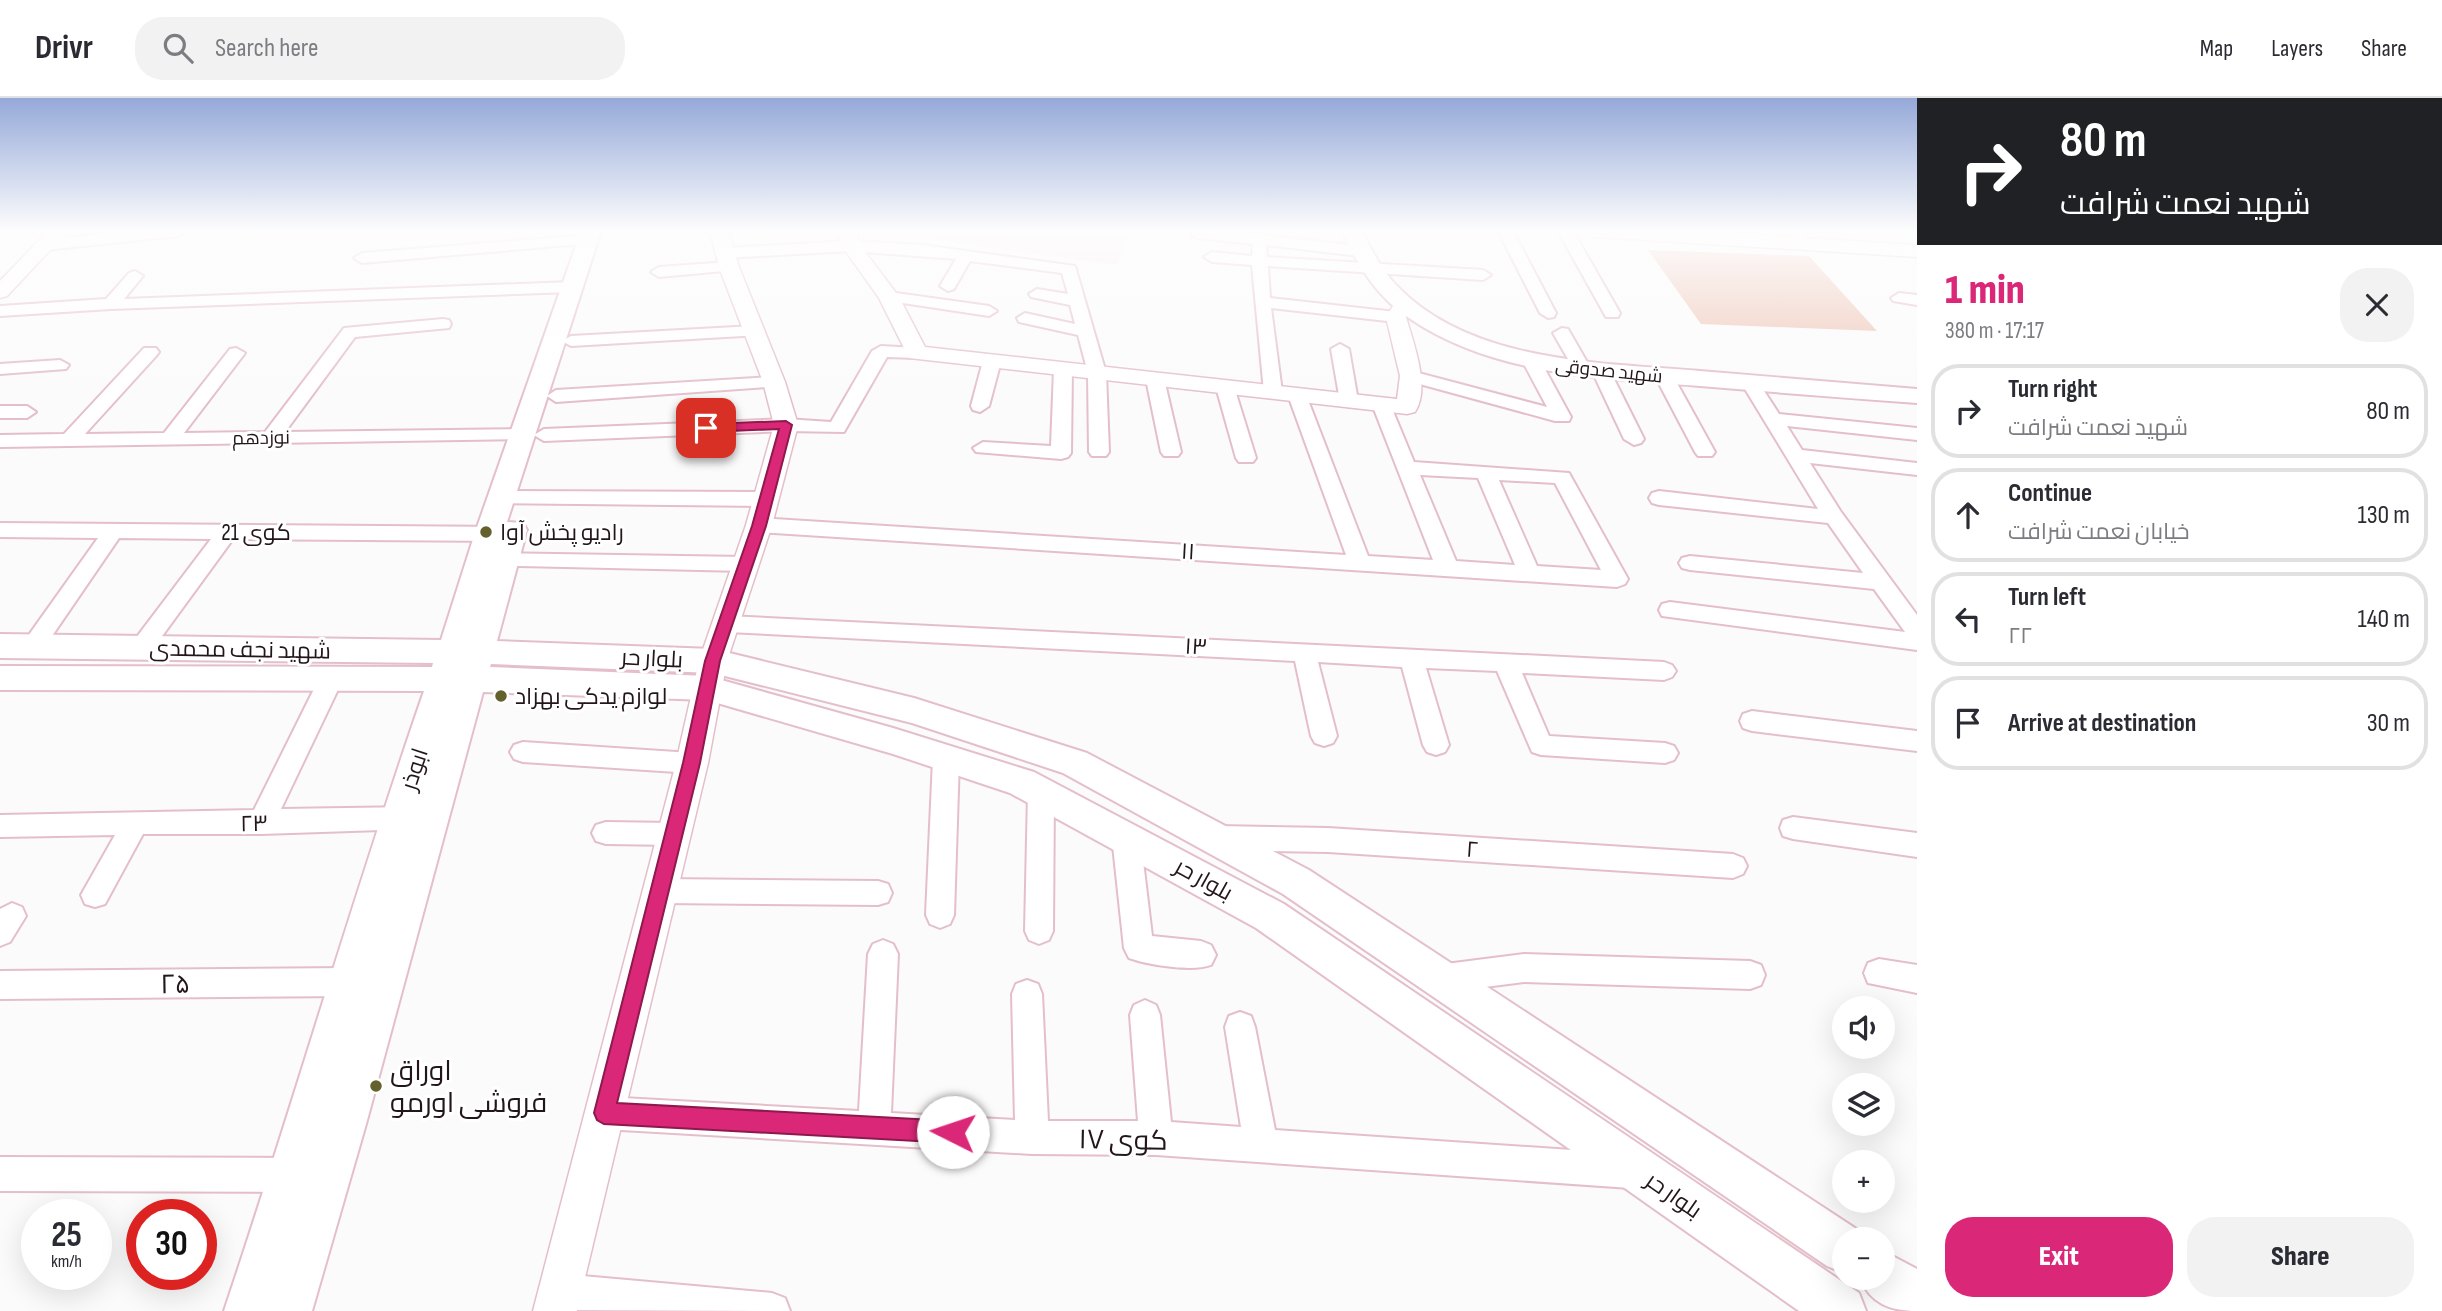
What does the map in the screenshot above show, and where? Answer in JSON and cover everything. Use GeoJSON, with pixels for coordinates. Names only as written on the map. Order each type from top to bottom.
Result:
{"type":"FeatureCollection","features":[{"type":"Feature","properties":{"kind":"main road","name":"ابوذر"},"geometry":{"type":"LineString","coordinates":[[249,1311],[293,1175],[327,1124],[414,818],[496,547],[533,435],[571,288]]}},
{"type":"Feature","properties":{"kind":"main road","name":"ابوذر"},"geometry":{"type":"LineString","coordinates":[[533,435],[556,396],[583,288]]}},
{"type":"Feature","properties":{"kind":"main road","name":"شهید صدوقی"},"geometry":{"type":"LineString","coordinates":[[1384,288],[1400,311],[1482,347],[1532,362],[1592,370],[1917,396]]}},
{"type":"Feature","properties":{"kind":"main road","name":"شهید نجف محمدی"},"geometry":{"type":"LineString","coordinates":[[0,646],[141,648],[462,666]]}},
{"type":"Feature","properties":{"kind":"main road"},"geometry":{"type":"LineString","coordinates":[[2,680],[33,646]]}},
{"type":"Feature","properties":{"kind":"main road","name":"شهید نجف محمدی"},"geometry":{"type":"LineString","coordinates":[[2,680],[331,679],[462,666]]}},
{"type":"Feature","properties":{"kind":"main road","name":"بلوار حر"},"geometry":{"type":"LineString","coordinates":[[462,666],[710,675],[914,711],[1075,763],[1296,882],[1832,1241]]}},
{"type":"Feature","properties":{"kind":"main road","name":"بلوار حر"},"geometry":{"type":"LineString","coordinates":[[710,675],[893,741],[1022,782],[1270,916],[1841,1311]]}},
{"type":"Feature","properties":{"kind":"main road","name":"ابوذر"},"geometry":{"type":"LineString","coordinates":[[287,1311],[327,1124],[350,982],[414,818]]}},
{"type":"Feature","properties":{"kind":"main road"},"geometry":{"type":"LineString","coordinates":[[1270,916],[1296,882]]}},
{"type":"Feature","properties":{"kind":"main road"},"geometry":{"type":"LineString","coordinates":[[1895,1283],[1917,1297]]}},
{"type":"Feature","properties":{"kind":"street"},"geometry":{"type":"LineString","coordinates":[[111,304],[125,288]]}},
{"type":"Feature","properties":{"kind":"street"},"geometry":{"type":"LineString","coordinates":[[0,311],[111,304],[555,288]]}},
{"type":"Feature","properties":{"kind":"street"},"geometry":{"type":"LineString","coordinates":[[738,288],[774,382],[786,425],[759,526],[710,675],[692,763],[557,1302],[772,1311]]}},
{"type":"Feature","properties":{"kind":"street"},"geometry":{"type":"LineString","coordinates":[[883,288],[917,353],[1407,407],[1411,376],[1400,311],[1262,302]]}},
{"type":"Feature","properties":{"kind":"street"},"geometry":{"type":"LineString","coordinates":[[1074,288],[1097,373],[1099,452]]}},
{"type":"Feature","properties":{"kind":"street"},"geometry":{"type":"LineString","coordinates":[[1261,288],[1273,392]]}},
{"type":"Feature","properties":{"kind":"street"},"geometry":{"type":"LineString","coordinates":[[1535,288],[1548,313]]}},
{"type":"Feature","properties":{"kind":"street"},"geometry":{"type":"LineString","coordinates":[[1597,288],[1612,313]]}},
{"type":"Feature","properties":{"kind":"street"},"geometry":{"type":"LineString","coordinates":[[1037,293],[1077,301]]}},
{"type":"Feature","properties":{"kind":"street"},"geometry":{"type":"LineString","coordinates":[[889,297],[989,311]]}},
{"type":"Feature","properties":{"kind":"street"},"geometry":{"type":"LineString","coordinates":[[1899,298],[1917,300]]}},
{"type":"Feature","properties":{"kind":"street"},"geometry":{"type":"LineString","coordinates":[[1025,318],[1086,332]]}},
{"type":"Feature","properties":{"kind":"street"},"geometry":{"type":"LineString","coordinates":[[272,436],[350,332],[443,324]]}},
{"type":"Feature","properties":{"kind":"street"},"geometry":{"type":"LineString","coordinates":[[571,341],[754,331]]}},
{"type":"Feature","properties":{"kind":"street"},"geometry":{"type":"LineString","coordinates":[[1562,333],[1592,370],[1634,439]]}},
{"type":"Feature","properties":{"kind":"street"},"geometry":{"type":"LineString","coordinates":[[1340,349],[1349,401]]}},
{"type":"Feature","properties":{"kind":"street","name":"نوزدهم"},"geometry":{"type":"LineString","coordinates":[[0,441],[533,435],[786,425],[837,428],[881,351],[917,353]]}},
{"type":"Feature","properties":{"kind":"street"},"geometry":{"type":"LineString","coordinates":[[69,440],[150,352]]}},
{"type":"Feature","properties":{"kind":"street"},"geometry":{"type":"LineString","coordinates":[[171,437],[236,353]]}},
{"type":"Feature","properties":{"kind":"street"},"geometry":{"type":"LineString","coordinates":[[980,406],[992,361]]}},
{"type":"Feature","properties":{"kind":"street"},"geometry":{"type":"LineString","coordinates":[[1411,376],[1562,417],[1532,362]]}},
{"type":"Feature","properties":{"kind":"street"},"geometry":{"type":"LineString","coordinates":[[0,369],[60,365]]}},
{"type":"Feature","properties":{"kind":"street"},"geometry":{"type":"LineString","coordinates":[[983,448],[1061,453],[1063,369]]}},
{"type":"Feature","properties":{"kind":"street"},"geometry":{"type":"LineString","coordinates":[[1664,376],[1705,452]]}},
{"type":"Feature","properties":{"kind":"street"},"geometry":{"type":"LineString","coordinates":[[1155,379],[1171,452]]}},
{"type":"Feature","properties":{"kind":"street"},"geometry":{"type":"LineString","coordinates":[[556,396],[774,382]]}},
{"type":"Feature","properties":{"kind":"street"},"geometry":{"type":"LineString","coordinates":[[1751,384],[1834,517],[1898,593],[1917,632]]}},
{"type":"Feature","properties":{"kind":"street"},"geometry":{"type":"LineString","coordinates":[[1225,387],[1246,458]]}},
{"type":"Feature","properties":{"kind":"street"},"geometry":{"type":"LineString","coordinates":[[1297,395],[1359,561]]}},
{"type":"Feature","properties":{"kind":"street"},"geometry":{"type":"LineString","coordinates":[[1381,404],[1447,567]]}},
{"type":"Feature","properties":{"kind":"street"},"geometry":{"type":"LineString","coordinates":[[0,412],[27,412]]}},
{"type":"Feature","properties":{"kind":"street"},"geometry":{"type":"LineString","coordinates":[[1771,419],[1917,434]]}},
{"type":"Feature","properties":{"kind":"street"},"geometry":{"type":"LineString","coordinates":[[1793,455],[1917,468]]}},
{"type":"Feature","properties":{"kind":"street"},"geometry":{"type":"LineString","coordinates":[[1407,468],[1486,472],[1529,572]]}},
{"type":"Feature","properties":{"kind":"street","name":"۱۱"},"geometry":{"type":"LineString","coordinates":[[759,526],[1617,579],[1562,477],[1486,472]]}},
{"type":"Feature","properties":{"kind":"street"},"geometry":{"type":"LineString","coordinates":[[512,498],[766,499]]}},
{"type":"Feature","properties":{"kind":"street"},"geometry":{"type":"LineString","coordinates":[[1659,498],[1834,517]]}},
{"type":"Feature","properties":{"kind":"street","name":"کوی 21"},"geometry":{"type":"LineString","coordinates":[[0,530],[227,533],[745,564]]}},
{"type":"Feature","properties":{"kind":"street"},"geometry":{"type":"LineString","coordinates":[[33,646],[114,530]]}},
{"type":"Feature","properties":{"kind":"street"},"geometry":{"type":"LineString","coordinates":[[141,648],[227,533]]}},
{"type":"Feature","properties":{"kind":"street"},"geometry":{"type":"LineString","coordinates":[[1690,563],[1898,593]]}},
{"type":"Feature","properties":{"kind":"street"},"geometry":{"type":"LineString","coordinates":[[1670,610],[1917,642]]}},
{"type":"Feature","properties":{"kind":"street","name":"۱۳"},"geometry":{"type":"LineString","coordinates":[[727,624],[1664,671]]}},
{"type":"Feature","properties":{"kind":"street"},"geometry":{"type":"LineString","coordinates":[[1304,651],[1324,736]]}},
{"type":"Feature","properties":{"kind":"street"},"geometry":{"type":"LineString","coordinates":[[1411,657],[1436,745]]}},
{"type":"Feature","properties":{"kind":"street"},"geometry":{"type":"LineString","coordinates":[[1505,662],[1541,745],[1665,753]]}},
{"type":"Feature","properties":{"kind":"street"},"geometry":{"type":"LineString","coordinates":[[261,823],[331,679]]}},
{"type":"Feature","properties":{"kind":"street"},"geometry":{"type":"LineString","coordinates":[[1752,721],[1917,741]]}},
{"type":"Feature","properties":{"kind":"street"},"geometry":{"type":"LineString","coordinates":[[523,752],[692,763]]}},
{"type":"Feature","properties":{"kind":"street"},"geometry":{"type":"LineString","coordinates":[[940,915],[946,759]]}},
{"type":"Feature","properties":{"kind":"street"},"geometry":{"type":"LineString","coordinates":[[1039,931],[1041,792]]}},
{"type":"Feature","properties":{"kind":"street","name":"۲۳"},"geometry":{"type":"LineString","coordinates":[[0,825],[261,823],[414,818]]}},
{"type":"Feature","properties":{"kind":"street"},"geometry":{"type":"LineString","coordinates":[[95,895],[135,824]]}},
{"type":"Feature","properties":{"kind":"street"},"geometry":{"type":"LineString","coordinates":[[1793,828],[1917,845]]}},
{"type":"Feature","properties":{"kind":"street"},"geometry":{"type":"LineString","coordinates":[[606,834],[674,834]]}},
{"type":"Feature","properties":{"kind":"street"},"geometry":{"type":"LineString","coordinates":[[1126,836],[1139,948],[1201,955]]}},
{"type":"Feature","properties":{"kind":"street","name":"۲"},"geometry":{"type":"LineString","coordinates":[[1211,838],[1328,841],[1733,866]]}},
{"type":"Feature","properties":{"kind":"street"},"geometry":{"type":"LineString","coordinates":[[660,891],[878,893]]}},
{"type":"Feature","properties":{"kind":"street"},"geometry":{"type":"LineString","coordinates":[[874,1127],[883,954]]}},
{"type":"Feature","properties":{"kind":"street"},"geometry":{"type":"LineString","coordinates":[[1438,979],[1524,968],[1750,975]]}},
{"type":"Feature","properties":{"kind":"street"},"geometry":{"type":"LineString","coordinates":[[1880,973],[1917,979]]}},
{"type":"Feature","properties":{"kind":"street","name":"۲۵"},"geometry":{"type":"LineString","coordinates":[[0,985],[350,982]]}},
{"type":"Feature","properties":{"kind":"street"},"geometry":{"type":"LineString","coordinates":[[1027,994],[1032,1137]]}},
{"type":"Feature","properties":{"kind":"street"},"geometry":{"type":"LineString","coordinates":[[1145,1015],[1156,1139]]}},
{"type":"Feature","properties":{"kind":"street"},"geometry":{"type":"LineString","coordinates":[[1240,1027],[1261,1146]]}},
{"type":"Feature","properties":{"kind":"street","name":"کوی ۱۷"},"geometry":{"type":"LineString","coordinates":[[604,1113],[1032,1137],[1156,1139],[1641,1172]]}},
{"type":"Feature","properties":{"kind":"street"},"geometry":{"type":"LineString","coordinates":[[0,1174],[293,1175]]}},
{"type":"Feature","properties":{"kind":"shaded area"},"geometry":{"type":"Polygon","coordinates":[[[1675,288],[1838,288],[1877,331],[1701,324],[1675,288]]]}},
{"type":"Feature","properties":{"kind":"place","name":"رادیو پخش آوا"},"geometry":{"type":"Point","coordinates":[486,532]}},
{"type":"Feature","properties":{"kind":"place","name":"لوازم یدکی بهزاد"},"geometry":{"type":"Point","coordinates":[501,696]}},
{"type":"Feature","properties":{"kind":"place","name":"اوراق فروشی اورمو"},"geometry":{"type":"Point","coordinates":[376,1086]}},
{"type":"Feature","properties":{"kind":"route"},"geometry":{"type":"LineString","coordinates":[[706,428],[786,425],[759,526],[713,661],[692,763],[604,1113],[953,1132]]}}]}
